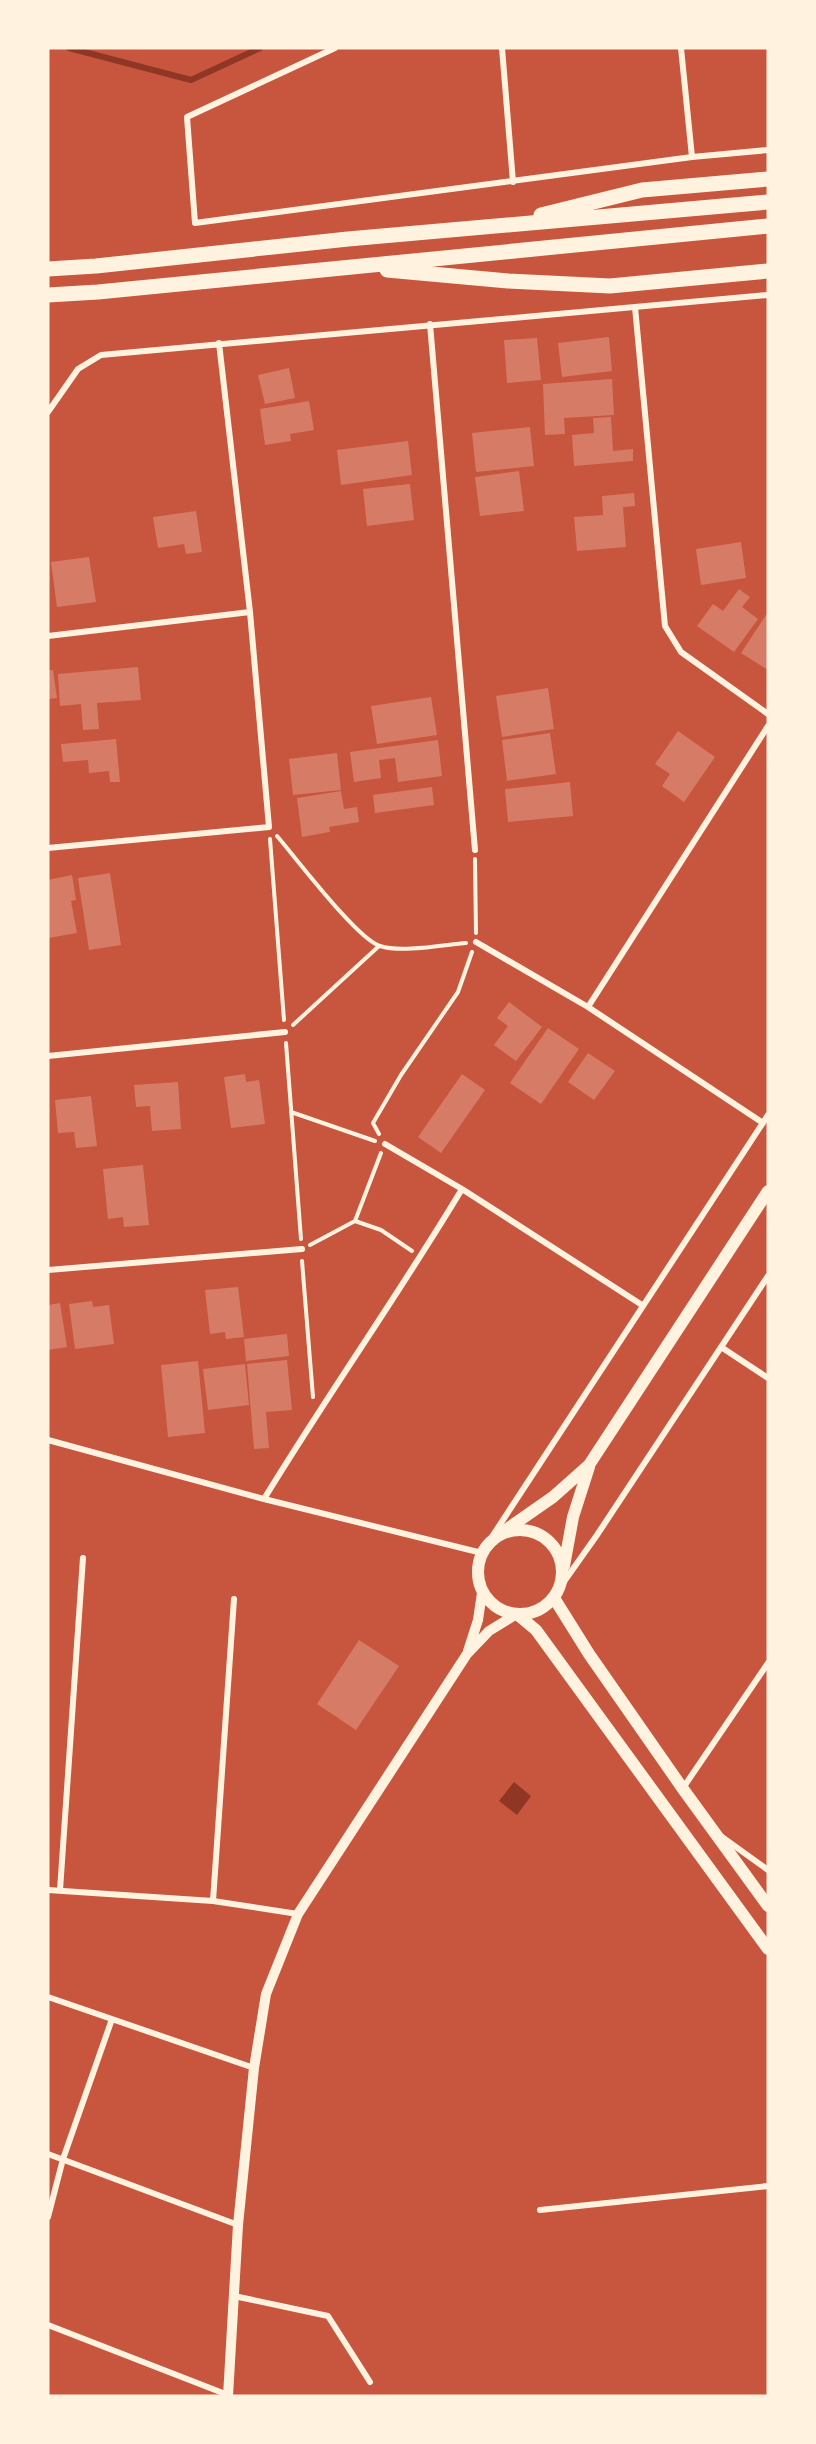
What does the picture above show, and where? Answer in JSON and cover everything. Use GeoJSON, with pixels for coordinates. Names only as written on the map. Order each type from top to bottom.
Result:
{"type":"FeatureCollection","features":[{"type":"Feature","properties":{"kind":"main road"},"geometry":{"type":"LineString","coordinates":[[48,269],[96,266],[528,218],[642,190],[768,179]]}},
{"type":"Feature","properties":{"kind":"main road"},"geometry":{"type":"LineString","coordinates":[[348,239],[768,202]]}},
{"type":"Feature","properties":{"kind":"main road"},"geometry":{"type":"LineString","coordinates":[[48,295],[768,226]]}},
{"type":"Feature","properties":{"kind":"main road"},"geometry":{"type":"LineString","coordinates":[[351,267],[508,281],[610,286],[768,271]]}},
{"type":"Feature","properties":{"kind":"main road"},"geometry":{"type":"LineString","coordinates":[[768,1191],[589,1465],[553,1497],[500,1534],[483,1551],[477,1573],[483,1593],[496,1608],[516,1615],[536,1630],[768,1949]]}},
{"type":"Feature","properties":{"kind":"main road"},"geometry":{"type":"LineString","coordinates":[[516,1615],[538,1611],[555,1596],[562,1576],[573,1517],[589,1465]]}},
{"type":"Feature","properties":{"kind":"main road"},"geometry":{"type":"LineString","coordinates":[[500,1534],[522,1530],[544,1537],[558,1554],[562,1576]]}},
{"type":"Feature","properties":{"kind":"main road"},"geometry":{"type":"LineString","coordinates":[[555,1596],[589,1653],[683,1789],[768,1906]]}},
{"type":"Feature","properties":{"kind":"street"},"geometry":{"type":"LineString","coordinates":[[335,48],[187,117],[195,223],[768,150]]}},
{"type":"Feature","properties":{"kind":"street"},"geometry":{"type":"LineString","coordinates":[[502,48],[513,182]]}},
{"type":"Feature","properties":{"kind":"street"},"geometry":{"type":"LineString","coordinates":[[681,48],[692,158]]}},
{"type":"Feature","properties":{"kind":"street"},"geometry":{"type":"LineString","coordinates":[[48,412],[78,369],[101,355],[768,295]]}},
{"type":"Feature","properties":{"kind":"street"},"geometry":{"type":"LineString","coordinates":[[635,307],[665,626],[681,652],[768,714]]}},
{"type":"Feature","properties":{"kind":"street"},"geometry":{"type":"LineString","coordinates":[[430,324],[475,850]]}},
{"type":"Feature","properties":{"kind":"street"},"geometry":{"type":"LineString","coordinates":[[48,848],[269,827],[250,612],[219,343]]}},
{"type":"Feature","properties":{"kind":"street"},"geometry":{"type":"LineString","coordinates":[[48,636],[250,612]]}},
{"type":"Feature","properties":{"kind":"street"},"geometry":{"type":"LineString","coordinates":[[588,1007],[768,726]]}},
{"type":"Feature","properties":{"kind":"street"},"geometry":{"type":"LineString","coordinates":[[476,942],[588,1007],[763,1123]]}},
{"type":"Feature","properties":{"kind":"street"},"geometry":{"type":"LineString","coordinates":[[48,1056],[285,1032]]}},
{"type":"Feature","properties":{"kind":"street"},"geometry":{"type":"LineString","coordinates":[[48,1440],[264,1499],[483,1551],[768,1115]]}},
{"type":"Feature","properties":{"kind":"street"},"geometry":{"type":"LineString","coordinates":[[385,1144],[462,1189],[642,1305]]}},
{"type":"Feature","properties":{"kind":"street"},"geometry":{"type":"LineString","coordinates":[[264,1499],[314,1416],[421,1257],[462,1189]]}},
{"type":"Feature","properties":{"kind":"street"},"geometry":{"type":"LineString","coordinates":[[48,1270],[302,1249]]}},
{"type":"Feature","properties":{"kind":"street"},"geometry":{"type":"LineString","coordinates":[[555,1596],[768,1275]]}},
{"type":"Feature","properties":{"kind":"street"},"geometry":{"type":"LineString","coordinates":[[721,1347],[768,1378]]}},
{"type":"Feature","properties":{"kind":"street"},"geometry":{"type":"LineString","coordinates":[[60,1890],[83,1558]]}},
{"type":"Feature","properties":{"kind":"street"},"geometry":{"type":"LineString","coordinates":[[467,1654],[478,1620],[483,1593]]}},
{"type":"Feature","properties":{"kind":"street"},"geometry":{"type":"LineString","coordinates":[[213,1901],[234,1599]]}},
{"type":"Feature","properties":{"kind":"street"},"geometry":{"type":"LineString","coordinates":[[48,2325],[228,2395],[238,2225],[254,2068],[266,1994],[298,1914],[467,1654],[489,1631],[516,1615]]}},
{"type":"Feature","properties":{"kind":"street"},"geometry":{"type":"LineString","coordinates":[[683,1789],[768,1663]]}},
{"type":"Feature","properties":{"kind":"street"},"geometry":{"type":"LineString","coordinates":[[713,1830],[768,1870]]}},
{"type":"Feature","properties":{"kind":"street"},"geometry":{"type":"LineString","coordinates":[[48,1890],[213,1901],[298,1914]]}},
{"type":"Feature","properties":{"kind":"street"},"geometry":{"type":"LineString","coordinates":[[48,1997],[254,2068]]}},
{"type":"Feature","properties":{"kind":"street"},"geometry":{"type":"LineString","coordinates":[[48,2217],[63,2159],[112,2019]]}},
{"type":"Feature","properties":{"kind":"street"},"geometry":{"type":"LineString","coordinates":[[48,2154],[238,2225]]}},
{"type":"Feature","properties":{"kind":"street"},"geometry":{"type":"LineString","coordinates":[[540,2210],[768,2186]]}},
{"type":"Feature","properties":{"kind":"street"},"geometry":{"type":"LineString","coordinates":[[234,2296],[328,2316],[370,2382]]}},
{"type":"Feature","properties":{"kind":"path"},"geometry":{"type":"LineString","coordinates":[[269,827],[352,925],[379,946],[410,949],[476,942]]}},
{"type":"Feature","properties":{"kind":"path"},"geometry":{"type":"LineString","coordinates":[[314,1416],[302,1249],[355,1221],[385,1144],[374,1123],[400,1075],[458,992],[476,942],[475,850]]}},
{"type":"Feature","properties":{"kind":"path"},"geometry":{"type":"LineString","coordinates":[[285,1032],[379,946]]}},
{"type":"Feature","properties":{"kind":"path"},"geometry":{"type":"LineString","coordinates":[[291,1112],[385,1144]]}},
{"type":"Feature","properties":{"kind":"path"},"geometry":{"type":"LineString","coordinates":[[355,1221],[381,1230],[421,1257]]}},
{"type":"Feature","properties":{"kind":"shaded area"},"geometry":{"type":"Polygon","coordinates":[[[514,1782],[531,1796],[517,1815],[499,1801],[514,1782]]]}},
{"type":"Feature","properties":{"kind":"building"},"geometry":{"type":"Polygon","coordinates":[[[609,337],[612,371],[562,377],[558,343],[609,337]]]}},
{"type":"Feature","properties":{"kind":"building"},"geometry":{"type":"Polygon","coordinates":[[[537,338],[541,380],[507,383],[504,340],[537,338]]]}},
{"type":"Feature","properties":{"kind":"building"},"geometry":{"type":"Polygon","coordinates":[[[289,368],[295,398],[265,404],[258,375],[289,368]]]}},
{"type":"Feature","properties":{"kind":"building"},"geometry":{"type":"Polygon","coordinates":[[[612,379],[614,415],[564,418],[565,434],[545,435],[543,384],[612,379]]]}},
{"type":"Feature","properties":{"kind":"building"},"geometry":{"type":"Polygon","coordinates":[[[309,401],[314,430],[290,434],[291,441],[265,445],[260,409],[309,401]]]}},
{"type":"Feature","properties":{"kind":"building"},"geometry":{"type":"Polygon","coordinates":[[[611,417],[613,451],[633,449],[633,461],[574,466],[572,435],[594,433],[593,418],[611,417]]]}},
{"type":"Feature","properties":{"kind":"building"},"geometry":{"type":"Polygon","coordinates":[[[530,427],[534,466],[476,472],[472,433],[530,427]]]}},
{"type":"Feature","properties":{"kind":"building"},"geometry":{"type":"Polygon","coordinates":[[[408,441],[412,475],[341,485],[337,450],[408,441]]]}},
{"type":"Feature","properties":{"kind":"building"},"geometry":{"type":"Polygon","coordinates":[[[519,471],[524,511],[480,516],[475,477],[519,471]]]}},
{"type":"Feature","properties":{"kind":"building"},"geometry":{"type":"Polygon","coordinates":[[[410,484],[414,520],[367,526],[363,489],[410,484]]]}},
{"type":"Feature","properties":{"kind":"building"},"geometry":{"type":"Polygon","coordinates":[[[634,493],[635,506],[623,507],[626,547],[577,551],[574,517],[603,515],[602,496],[634,493]]]}},
{"type":"Feature","properties":{"kind":"building"},"geometry":{"type":"Polygon","coordinates":[[[196,511],[202,552],[186,554],[184,544],[158,548],[153,517],[196,511]]]}},
{"type":"Feature","properties":{"kind":"building"},"geometry":{"type":"Polygon","coordinates":[[[741,542],[746,578],[701,585],[696,549],[741,542]]]}},
{"type":"Feature","properties":{"kind":"building"},"geometry":{"type":"Polygon","coordinates":[[[89,557],[96,602],[57,607],[51,562],[89,557]]]}},
{"type":"Feature","properties":{"kind":"building"},"geometry":{"type":"Polygon","coordinates":[[[739,589],[750,597],[742,607],[758,619],[734,652],[697,626],[713,604],[723,611],[739,589]]]}},
{"type":"Feature","properties":{"kind":"building"},"geometry":{"type":"Polygon","coordinates":[[[768,612],[768,670],[741,653],[768,612]]]}},
{"type":"Feature","properties":{"kind":"building"},"geometry":{"type":"Polygon","coordinates":[[[138,667],[141,700],[97,703],[99,729],[83,730],[81,704],[60,706],[58,674],[138,667]]]}},
{"type":"Feature","properties":{"kind":"building"},"geometry":{"type":"Polygon","coordinates":[[[48,670],[53,670],[57,698],[48,699],[48,670]]]}},
{"type":"Feature","properties":{"kind":"building"},"geometry":{"type":"Polygon","coordinates":[[[548,688],[554,729],[502,737],[496,696],[548,688]]]}},
{"type":"Feature","properties":{"kind":"building"},"geometry":{"type":"Polygon","coordinates":[[[431,697],[437,735],[377,744],[371,706],[431,697]]]}},
{"type":"Feature","properties":{"kind":"building"},"geometry":{"type":"Polygon","coordinates":[[[678,731],[715,757],[684,802],[662,786],[670,774],[655,764],[678,731]]]}},
{"type":"Feature","properties":{"kind":"building"},"geometry":{"type":"Polygon","coordinates":[[[550,733],[556,774],[507,781],[502,740],[550,733]]]}},
{"type":"Feature","properties":{"kind":"building"},"geometry":{"type":"Polygon","coordinates":[[[116,739],[120,782],[110,782],[109,771],[89,773],[88,760],[63,762],[61,744],[116,739]]]}},
{"type":"Feature","properties":{"kind":"building"},"geometry":{"type":"Polygon","coordinates":[[[438,740],[442,776],[398,782],[395,758],[379,760],[381,778],[354,782],[350,752],[438,740]]]}},
{"type":"Feature","properties":{"kind":"building"},"geometry":{"type":"Polygon","coordinates":[[[337,753],[341,790],[293,795],[289,759],[337,753]]]}},
{"type":"Feature","properties":{"kind":"building"},"geometry":{"type":"Polygon","coordinates":[[[570,782],[573,816],[508,822],[505,789],[570,782]]]}},
{"type":"Feature","properties":{"kind":"building"},"geometry":{"type":"Polygon","coordinates":[[[432,787],[434,805],[375,813],[373,795],[432,787]]]}},
{"type":"Feature","properties":{"kind":"building"},"geometry":{"type":"Polygon","coordinates":[[[341,791],[344,809],[357,807],[359,822],[329,827],[330,832],[302,837],[297,798],[341,791]]]}},
{"type":"Feature","properties":{"kind":"building"},"geometry":{"type":"Polygon","coordinates":[[[110,873],[121,945],[89,950],[78,878],[110,873]]]}},
{"type":"Feature","properties":{"kind":"building"},"geometry":{"type":"Polygon","coordinates":[[[72,875],[76,900],[71,901],[77,933],[48,938],[48,880],[72,875]]]}},
{"type":"Feature","properties":{"kind":"building"},"geometry":{"type":"Polygon","coordinates":[[[509,1002],[542,1027],[516,1061],[494,1045],[508,1026],[497,1018],[509,1002]]]}},
{"type":"Feature","properties":{"kind":"building"},"geometry":{"type":"Polygon","coordinates":[[[548,1028],[579,1049],[541,1104],[510,1083],[548,1028]]]}},
{"type":"Feature","properties":{"kind":"building"},"geometry":{"type":"Polygon","coordinates":[[[588,1053],[615,1071],[594,1100],[568,1082],[588,1053]]]}},
{"type":"Feature","properties":{"kind":"building"},"geometry":{"type":"Polygon","coordinates":[[[245,1074],[246,1082],[259,1080],[265,1124],[231,1128],[224,1077],[245,1074]]]}},
{"type":"Feature","properties":{"kind":"building"},"geometry":{"type":"Polygon","coordinates":[[[462,1074],[485,1090],[441,1153],[418,1137],[462,1074]]]}},
{"type":"Feature","properties":{"kind":"building"},"geometry":{"type":"Polygon","coordinates":[[[178,1082],[181,1129],[152,1131],[150,1106],[136,1107],[134,1085],[178,1082]]]}},
{"type":"Feature","properties":{"kind":"building"},"geometry":{"type":"Polygon","coordinates":[[[91,1096],[97,1146],[76,1148],[74,1132],[58,1133],[55,1100],[91,1096]]]}},
{"type":"Feature","properties":{"kind":"building"},"geometry":{"type":"Polygon","coordinates":[[[143,1165],[149,1225],[124,1227],[123,1217],[108,1219],[103,1169],[143,1165]]]}},
{"type":"Feature","properties":{"kind":"building"},"geometry":{"type":"Polygon","coordinates":[[[238,1287],[244,1337],[226,1339],[225,1332],[210,1334],[205,1290],[238,1287]]]}},
{"type":"Feature","properties":{"kind":"building"},"geometry":{"type":"Polygon","coordinates":[[[92,1301],[93,1307],[109,1305],[114,1344],[75,1349],[69,1304],[92,1301]]]}},
{"type":"Feature","properties":{"kind":"building"},"geometry":{"type":"Polygon","coordinates":[[[60,1303],[67,1347],[48,1350],[48,1305],[60,1303]]]}},
{"type":"Feature","properties":{"kind":"building"},"geometry":{"type":"Polygon","coordinates":[[[287,1334],[289,1356],[246,1361],[244,1339],[287,1334]]]}},
{"type":"Feature","properties":{"kind":"building"},"geometry":{"type":"Polygon","coordinates":[[[287,1360],[292,1410],[266,1412],[269,1448],[254,1449],[247,1364],[287,1360]]]}},
{"type":"Feature","properties":{"kind":"building"},"geometry":{"type":"Polygon","coordinates":[[[198,1361],[205,1433],[168,1437],[161,1365],[198,1361]]]}},
{"type":"Feature","properties":{"kind":"building"},"geometry":{"type":"Polygon","coordinates":[[[245,1364],[249,1405],[208,1410],[203,1369],[245,1364]]]}},
{"type":"Feature","properties":{"kind":"building"},"geometry":{"type":"Polygon","coordinates":[[[359,1640],[399,1666],[356,1730],[317,1704],[359,1640]]]}},
{"type":"Feature","properties":{"kind":"waterway"},"geometry":{"type":"LineString","coordinates":[[69,48],[191,80],[260,48]]}}]}
